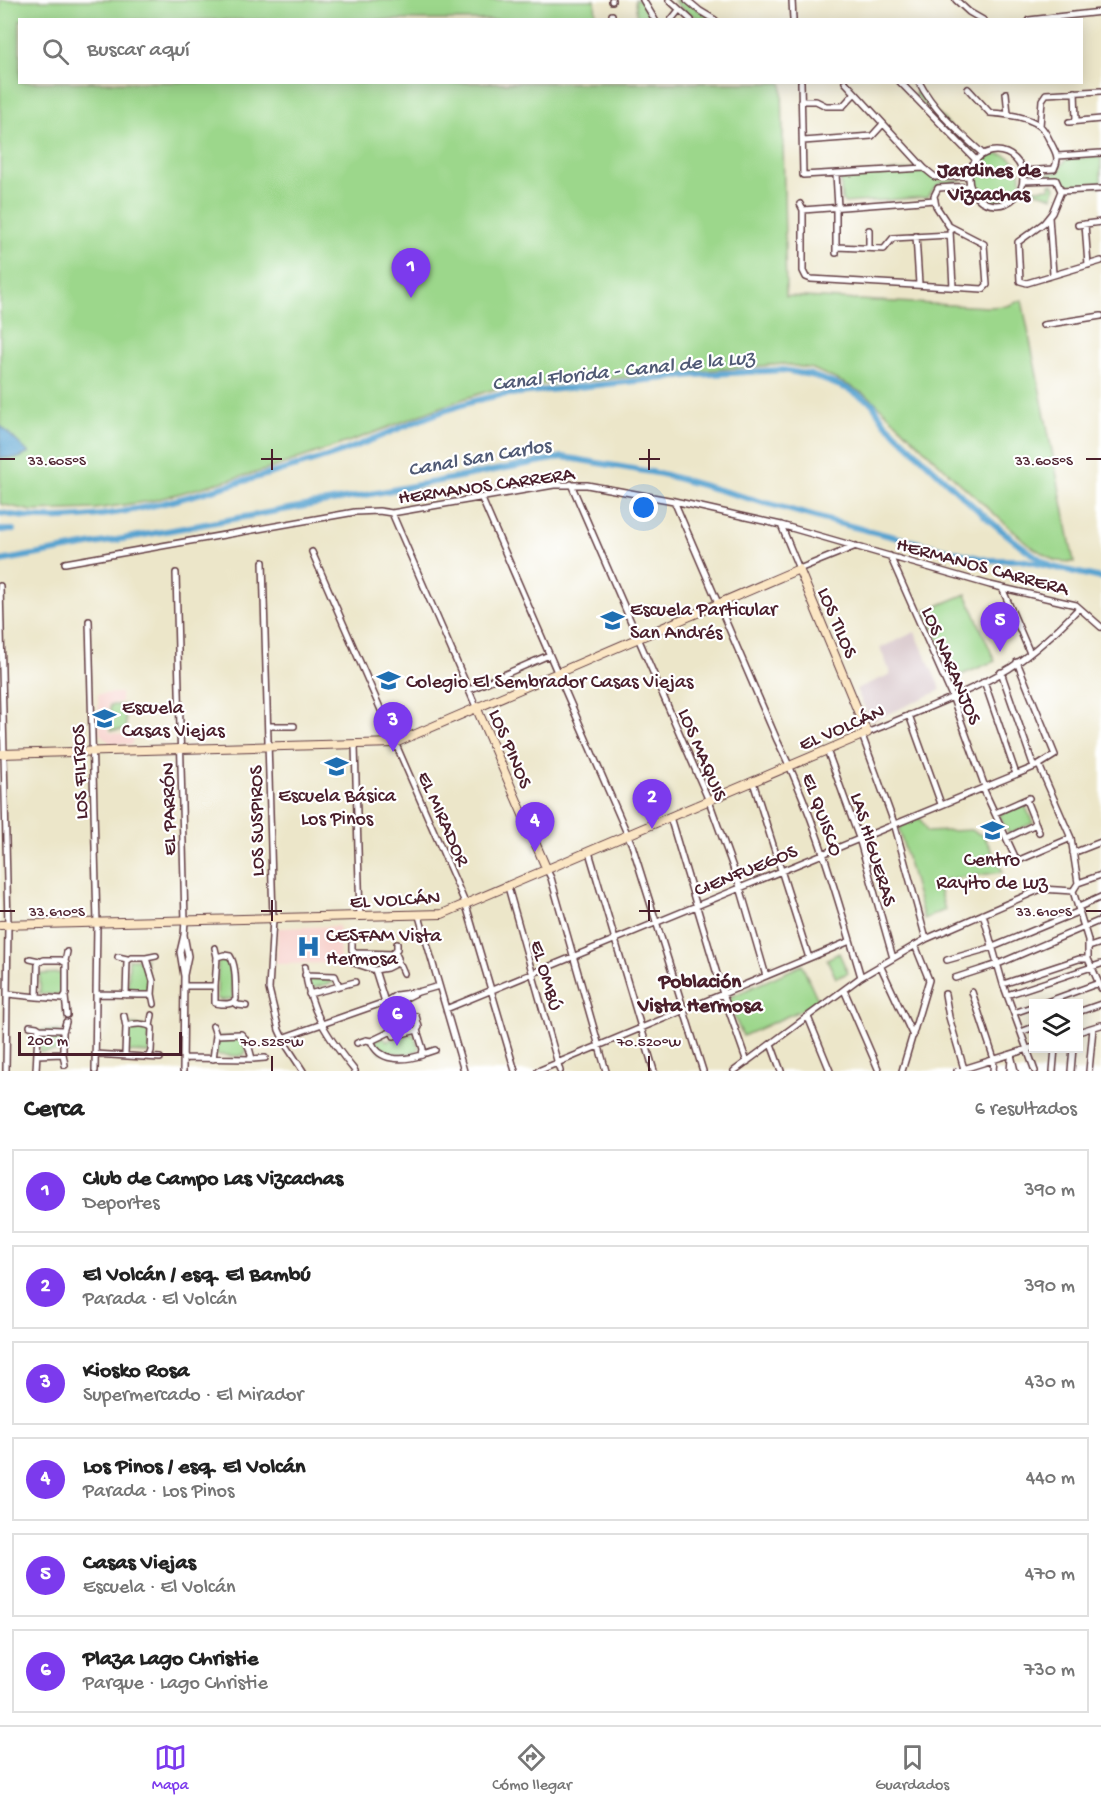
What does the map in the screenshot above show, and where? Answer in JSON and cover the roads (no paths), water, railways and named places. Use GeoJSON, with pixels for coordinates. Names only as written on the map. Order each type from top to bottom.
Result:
{"type":"FeatureCollection","features":[{"type":"Feature","properties":{"kind":"street"},"geometry":{"type":"LineString","coordinates":[[643,0],[654,18]]}},
{"type":"Feature","properties":{"kind":"street"},"geometry":{"type":"LineString","coordinates":[[669,0],[689,18]]}},
{"type":"Feature","properties":{"kind":"street"},"geometry":{"type":"LineString","coordinates":[[687,0],[712,18]]}},
{"type":"Feature","properties":{"kind":"street"},"geometry":{"type":"LineString","coordinates":[[792,0],[793,18]]}},
{"type":"Feature","properties":{"kind":"street"},"geometry":{"type":"LineString","coordinates":[[956,0],[980,18]]}},
{"type":"Feature","properties":{"kind":"street"},"geometry":{"type":"LineString","coordinates":[[673,18],[679,10]]}},
{"type":"Feature","properties":{"kind":"street"},"geometry":{"type":"LineString","coordinates":[[1047,18],[1101,12]]}},
{"type":"Feature","properties":{"kind":"street"},"geometry":{"type":"LineString","coordinates":[[801,84],[803,175],[924,168]]}},
{"type":"Feature","properties":{"kind":"street"},"geometry":{"type":"LineString","coordinates":[[847,84],[924,168],[938,177],[969,176]]}},
{"type":"Feature","properties":{"kind":"street"},"geometry":{"type":"LineString","coordinates":[[902,84],[976,160]]}},
{"type":"Feature","properties":{"kind":"street"},"geometry":{"type":"LineString","coordinates":[[907,91],[914,94],[919,91],[920,85]]}},
{"type":"Feature","properties":{"kind":"street"},"geometry":{"type":"LineString","coordinates":[[920,85],[948,120],[983,154]]}},
{"type":"Feature","properties":{"kind":"street"},"geometry":{"type":"LineString","coordinates":[[969,89],[990,113],[1008,114],[1040,126]]}},
{"type":"Feature","properties":{"kind":"street"},"geometry":{"type":"LineString","coordinates":[[1023,171],[1054,169],[1058,156],[1040,126],[1044,95],[1101,91]]}},
{"type":"Feature","properties":{"kind":"street"},"geometry":{"type":"LineString","coordinates":[[1075,92],[1073,121],[1101,119]]}},
{"type":"Feature","properties":{"kind":"street"},"geometry":{"type":"LineString","coordinates":[[801,101],[816,101],[826,106],[843,106],[855,93]]}},
{"type":"Feature","properties":{"kind":"street"},"geometry":{"type":"LineString","coordinates":[[1006,93],[1008,114]]}},
{"type":"Feature","properties":{"kind":"street"},"geometry":{"type":"LineString","coordinates":[[803,141],[872,136],[883,124]]}},
{"type":"Feature","properties":{"kind":"street"},"geometry":{"type":"LineString","coordinates":[[1007,153],[1014,158],[1023,171],[1021,190],[1007,203],[988,204],[980,200],[970,186],[969,176],[976,160],[983,154],[1007,153]]}},
{"type":"Feature","properties":{"kind":"street"},"geometry":{"type":"LineString","coordinates":[[1058,156],[1101,153]]}},
{"type":"Feature","properties":{"kind":"street"},"geometry":{"type":"LineString","coordinates":[[836,174],[838,207],[836,210],[836,250],[884,249]]}},
{"type":"Feature","properties":{"kind":"street"},"geometry":{"type":"LineString","coordinates":[[1023,181],[1056,180],[1061,191],[1049,217],[1034,231],[1019,240],[1017,246],[1019,279],[1027,283],[1101,261]]}},
{"type":"Feature","properties":{"kind":"street"},"geometry":{"type":"LineString","coordinates":[[935,200],[838,207],[801,207],[803,271],[806,277],[985,289],[987,273],[983,243],[950,226],[936,206],[935,200],[934,194],[938,188],[970,186]]}},
{"type":"Feature","properties":{"kind":"street"},"geometry":{"type":"LineString","coordinates":[[1061,191],[1101,189]]}},
{"type":"Feature","properties":{"kind":"street"},"geometry":{"type":"LineString","coordinates":[[1049,217],[1053,274]]}},
{"type":"Feature","properties":{"kind":"street"},"geometry":{"type":"LineString","coordinates":[[1078,225],[1101,222]]}},
{"type":"Feature","properties":{"kind":"street"},"geometry":{"type":"LineString","coordinates":[[1085,224],[1088,265]]}},
{"type":"Feature","properties":{"kind":"street"},"geometry":{"type":"LineString","coordinates":[[950,226],[953,287]]}},
{"type":"Feature","properties":{"kind":"street"},"geometry":{"type":"LineString","coordinates":[[869,230],[869,248]]}},
{"type":"Feature","properties":{"kind":"street"},"geometry":{"type":"LineString","coordinates":[[884,257],[884,249],[892,238],[950,235]]}},
{"type":"Feature","properties":{"kind":"street"},"geometry":{"type":"LineString","coordinates":[[916,236],[919,284]]}},
{"type":"Feature","properties":{"kind":"street"},"geometry":{"type":"LineString","coordinates":[[1043,325],[1101,316]]}},
{"type":"Feature","properties":{"kind":"street","name":"HERMANOS CARRERA"},"geometry":{"type":"LineString","coordinates":[[65,563],[355,512],[392,513],[571,484],[674,501],[781,525],[1002,588],[1076,605],[1079,608]]}},
{"type":"Feature","properties":{"kind":"street","name":"LOS MAQUIS"},"geometry":{"type":"LineString","coordinates":[[571,484],[709,801],[740,887],[766,976]]}},
{"type":"Feature","properties":{"kind":"street"},"geometry":{"type":"LineString","coordinates":[[482,499],[628,836],[703,1071]]}},
{"type":"Feature","properties":{"kind":"street","name":"EL QUISCO"},"geometry":{"type":"LineString","coordinates":[[674,501],[777,740],[791,766],[824,852],[861,977]]}},
{"type":"Feature","properties":{"kind":"street","name":"LOS PINOS"},"geometry":{"type":"LineString","coordinates":[[392,513],[551,878],[606,1071]]}},
{"type":"Feature","properties":{"kind":"street","name":"LOS TILOS"},"geometry":{"type":"LineString","coordinates":[[781,525],[864,734],[894,823],[926,939]]}},
{"type":"Feature","properties":{"kind":"street"},"geometry":{"type":"LineString","coordinates":[[2,754],[355,746],[395,743],[857,546]]}},
{"type":"Feature","properties":{"kind":"street","name":"EL MIRADOR"},"geometry":{"type":"LineString","coordinates":[[312,552],[466,905],[514,1071]]}},
{"type":"Feature","properties":{"kind":"street","name":"LOS NARANJOS"},"geometry":{"type":"LineString","coordinates":[[890,556],[952,696],[984,787],[1017,861],[1071,838]]}},
{"type":"Feature","properties":{"kind":"street","name":"LOS SUSPIROS"},"geometry":{"type":"LineString","coordinates":[[263,562],[273,919],[269,989],[282,1038],[303,1071]]}},
{"type":"Feature","properties":{"kind":"street","name":"EL PARRÓN"},"geometry":{"type":"LineString","coordinates":[[176,573],[184,921],[184,936],[180,952],[184,976],[183,1071]]}},
{"type":"Feature","properties":{"kind":"street"},"geometry":{"type":"LineString","coordinates":[[0,586],[4,925],[8,994],[6,1071]]}},
{"type":"Feature","properties":{"kind":"street"},"geometry":{"type":"LineString","coordinates":[[1002,588],[1030,653]]}},
{"type":"Feature","properties":{"kind":"street"},"geometry":{"type":"LineString","coordinates":[[1079,608],[1101,627]]}},
{"type":"Feature","properties":{"kind":"street","name":"EL VOLCÁN"},"geometry":{"type":"LineString","coordinates":[[4,925],[442,914],[791,766],[984,681],[1017,662],[1047,640],[1079,608]]}},
{"type":"Feature","properties":{"kind":"street","name":"LOS FILTROS"},"geometry":{"type":"LineString","coordinates":[[89,621],[97,923],[95,1071]]}},
{"type":"Feature","properties":{"kind":"street"},"geometry":{"type":"LineString","coordinates":[[469,690],[549,655]]}},
{"type":"Feature","properties":{"kind":"street","name":"CIENFUEGOS"},"geometry":{"type":"LineString","coordinates":[[446,1009],[1036,766],[1055,755],[1017,662]]}},
{"type":"Feature","properties":{"kind":"street"},"geometry":{"type":"LineString","coordinates":[[1001,672],[1036,766],[1071,838],[1078,883]]}},
{"type":"Feature","properties":{"kind":"street"},"geometry":{"type":"LineString","coordinates":[[984,681],[1016,774]]}},
{"type":"Feature","properties":{"kind":"street"},"geometry":{"type":"LineString","coordinates":[[909,715],[941,804]]}},
{"type":"Feature","properties":{"kind":"street"},"geometry":{"type":"LineString","coordinates":[[268,726],[294,726]]}},
{"type":"Feature","properties":{"kind":"street"},"geometry":{"type":"LineString","coordinates":[[355,746],[360,917]]}},
{"type":"Feature","properties":{"kind":"street","name":"LAS HIGUERAS"},"geometry":{"type":"LineString","coordinates":[[827,750],[859,838],[893,958]]}},
{"type":"Feature","properties":{"kind":"street"},"geometry":{"type":"LineString","coordinates":[[753,782],[808,958]]}},
{"type":"Feature","properties":{"kind":"street"},"geometry":{"type":"LineString","coordinates":[[995,813],[1027,799],[1039,832]]}},
{"type":"Feature","properties":{"kind":"street"},"geometry":{"type":"LineString","coordinates":[[670,818],[723,994],[747,1062]]}},
{"type":"Feature","properties":{"kind":"street"},"geometry":{"type":"LineString","coordinates":[[1006,838],[1036,824]]}},
{"type":"Feature","properties":{"kind":"street"},"geometry":{"type":"LineString","coordinates":[[1073,853],[1101,842]]}},
{"type":"Feature","properties":{"kind":"street"},"geometry":{"type":"LineString","coordinates":[[589,852],[654,1071]]}},
{"type":"Feature","properties":{"kind":"street"},"geometry":{"type":"LineString","coordinates":[[1073,891],[1078,883],[1101,875]]}},
{"type":"Feature","properties":{"kind":"street","name":"EL OMBÚ"},"geometry":{"type":"LineString","coordinates":[[508,887],[560,1071]]}},
{"type":"Feature","properties":{"kind":"street"},"geometry":{"type":"LineString","coordinates":[[734,1071],[861,977],[926,939],[1041,889],[1073,891]]}},
{"type":"Feature","properties":{"kind":"street"},"geometry":{"type":"LineString","coordinates":[[1057,999],[1100,986],[1088,959],[1089,947],[1085,928],[1073,891]]}},
{"type":"Feature","properties":{"kind":"street"},"geometry":{"type":"LineString","coordinates":[[948,960],[993,947],[1101,897]]}},
{"type":"Feature","properties":{"kind":"street"},"geometry":{"type":"LineString","coordinates":[[983,914],[1007,995],[1021,1032],[1029,1045]]}},
{"type":"Feature","properties":{"kind":"street"},"geometry":{"type":"LineString","coordinates":[[419,916],[464,1071]]}},
{"type":"Feature","properties":{"kind":"street"},"geometry":{"type":"LineString","coordinates":[[955,978],[998,964],[1101,920]]}},
{"type":"Feature","properties":{"kind":"street"},"geometry":{"type":"LineString","coordinates":[[538,1071],[850,941]]}},
{"type":"Feature","properties":{"kind":"street"},"geometry":{"type":"LineString","coordinates":[[1089,947],[1101,943]]}},
{"type":"Feature","properties":{"kind":"street"},"geometry":{"type":"LineString","coordinates":[[352,944],[352,950],[355,953]]}},
{"type":"Feature","properties":{"kind":"street"},"geometry":{"type":"LineString","coordinates":[[393,953],[397,949],[397,944]]}},
{"type":"Feature","properties":{"kind":"street"},"geometry":{"type":"LineString","coordinates":[[904,1070],[929,979],[915,945]]}},
{"type":"Feature","properties":{"kind":"street"},"geometry":{"type":"LineString","coordinates":[[215,948],[217,957],[215,1003]]}},
{"type":"Feature","properties":{"kind":"street"},"geometry":{"type":"LineString","coordinates":[[67,952],[65,961],[67,1015]]}},
{"type":"Feature","properties":{"kind":"street"},"geometry":{"type":"LineString","coordinates":[[355,953],[393,953],[398,958],[397,963]]}},
{"type":"Feature","properties":{"kind":"street"},"geometry":{"type":"LineString","coordinates":[[355,953],[352,958],[354,963],[375,970],[397,963]]}},
{"type":"Feature","properties":{"kind":"street"},"geometry":{"type":"LineString","coordinates":[[118,957],[127,959],[156,956]]}},
{"type":"Feature","properties":{"kind":"street"},"geometry":{"type":"LineString","coordinates":[[217,957],[230,956],[233,961],[236,987],[234,1002]]}},
{"type":"Feature","properties":{"kind":"street"},"geometry":{"type":"LineString","coordinates":[[146,958],[152,979],[154,1004]]}},
{"type":"Feature","properties":{"kind":"street"},"geometry":{"type":"LineString","coordinates":[[30,959],[65,961]]}},
{"type":"Feature","properties":{"kind":"street"},"geometry":{"type":"LineString","coordinates":[[126,995],[127,959]]}},
{"type":"Feature","properties":{"kind":"street"},"geometry":{"type":"LineString","coordinates":[[1004,984],[1079,959],[1088,959]]}},
{"type":"Feature","properties":{"kind":"street"},"geometry":{"type":"LineString","coordinates":[[37,997],[39,961]]}},
{"type":"Feature","properties":{"kind":"street"},"geometry":{"type":"LineString","coordinates":[[397,963],[404,973]]}},
{"type":"Feature","properties":{"kind":"street"},"geometry":{"type":"LineString","coordinates":[[1007,995],[1101,964]]}},
{"type":"Feature","properties":{"kind":"street"},"geometry":{"type":"LineString","coordinates":[[880,965],[913,1036]]}},
{"type":"Feature","properties":{"kind":"street"},"geometry":{"type":"LineString","coordinates":[[305,967],[309,994],[320,1023],[355,1071]]}},
{"type":"Feature","properties":{"kind":"street"},"geometry":{"type":"LineString","coordinates":[[375,970],[388,1003],[394,1036],[417,1030]]}},
{"type":"Feature","properties":{"kind":"street"},"geometry":{"type":"LineString","coordinates":[[305,975],[335,976],[339,986]]}},
{"type":"Feature","properties":{"kind":"street"},"geometry":{"type":"LineString","coordinates":[[309,994],[355,982]]}},
{"type":"Feature","properties":{"kind":"street"},"geometry":{"type":"LineString","coordinates":[[184,986],[215,987]]}},
{"type":"Feature","properties":{"kind":"street"},"geometry":{"type":"LineString","coordinates":[[282,1038],[320,1023],[388,1003],[396,995],[440,986]]}},
{"type":"Feature","properties":{"kind":"street"},"geometry":{"type":"LineString","coordinates":[[844,990],[879,1071]]}},
{"type":"Feature","properties":{"kind":"street"},"geometry":{"type":"LineString","coordinates":[[972,992],[994,1059],[993,1071]]}},
{"type":"Feature","properties":{"kind":"street"},"geometry":{"type":"LineString","coordinates":[[8,994],[59,1000],[65,997]]}},
{"type":"Feature","properties":{"kind":"street"},"geometry":{"type":"LineString","coordinates":[[96,994],[152,994]]}},
{"type":"Feature","properties":{"kind":"street"},"geometry":{"type":"LineString","coordinates":[[945,994],[960,1070],[976,1068],[994,1059],[1029,1049]]}},
{"type":"Feature","properties":{"kind":"street"},"geometry":{"type":"LineString","coordinates":[[208,1005],[234,1002]]}},
{"type":"Feature","properties":{"kind":"street"},"geometry":{"type":"LineString","coordinates":[[234,1002],[246,1006]]}},
{"type":"Feature","properties":{"kind":"street"},"geometry":{"type":"LineString","coordinates":[[1083,1010],[1101,1004]]}},
{"type":"Feature","properties":{"kind":"street"},"geometry":{"type":"LineString","coordinates":[[1014,1013],[1029,1008]]}},
{"type":"Feature","properties":{"kind":"street"},"geometry":{"type":"LineString","coordinates":[[149,1056],[152,1015]]}},
{"type":"Feature","properties":{"kind":"street"},"geometry":{"type":"LineString","coordinates":[[124,1016],[126,1027],[124,1054]]}},
{"type":"Feature","properties":{"kind":"street"},"geometry":{"type":"LineString","coordinates":[[416,1016],[423,1052]]}},
{"type":"Feature","properties":{"kind":"street"},"geometry":{"type":"LineString","coordinates":[[808,1017],[830,1071]]}},
{"type":"Feature","properties":{"kind":"street"},"geometry":{"type":"LineString","coordinates":[[65,1065],[63,1032],[66,1022]]}},
{"type":"Feature","properties":{"kind":"street"},"geometry":{"type":"LineString","coordinates":[[126,1027],[130,1025],[150,1026]]}},
{"type":"Feature","properties":{"kind":"street"},"geometry":{"type":"LineString","coordinates":[[1083,1031],[1101,1025]]}},
{"type":"Feature","properties":{"kind":"street"},"geometry":{"type":"LineString","coordinates":[[30,1026],[63,1032]]}},
{"type":"Feature","properties":{"kind":"street"},"geometry":{"type":"LineString","coordinates":[[213,1026],[216,1035],[213,1059]]}},
{"type":"Feature","properties":{"kind":"street"},"geometry":{"type":"LineString","coordinates":[[1089,1071],[1093,1028]]}},
{"type":"Feature","properties":{"kind":"street"},"geometry":{"type":"LineString","coordinates":[[36,1071],[40,1029]]}},
{"type":"Feature","properties":{"kind":"street"},"geometry":{"type":"LineString","coordinates":[[1021,1032],[1029,1029]]}},
{"type":"Feature","properties":{"kind":"street"},"geometry":{"type":"LineString","coordinates":[[357,1043],[371,1041],[392,1031]]}},
{"type":"Feature","properties":{"kind":"street"},"geometry":{"type":"LineString","coordinates":[[216,1035],[241,1034],[245,1037],[252,1059]]}},
{"type":"Feature","properties":{"kind":"street"},"geometry":{"type":"LineString","coordinates":[[245,1037],[251,1034]]}},
{"type":"Feature","properties":{"kind":"street"},"geometry":{"type":"LineString","coordinates":[[371,1041],[382,1056],[407,1060],[422,1055],[423,1052],[435,1050]]}},
{"type":"Feature","properties":{"kind":"street"},"geometry":{"type":"LineString","coordinates":[[771,1044],[781,1071]]}},
{"type":"Feature","properties":{"kind":"street"},"geometry":{"type":"LineString","coordinates":[[1032,1053],[1035,1071]]}},
{"type":"Feature","properties":{"kind":"street"},"geometry":{"type":"LineString","coordinates":[[1053,1071],[1055,1053]]}},
{"type":"Feature","properties":{"kind":"street"},"geometry":{"type":"LineString","coordinates":[[1071,1071],[1073,1053]]}},
{"type":"Feature","properties":{"kind":"street"},"geometry":{"type":"LineString","coordinates":[[37,1055],[63,1054]]}},
{"type":"Feature","properties":{"kind":"street"},"geometry":{"type":"LineString","coordinates":[[95,1054],[160,1058]]}},
{"type":"Feature","properties":{"kind":"street"},"geometry":{"type":"LineString","coordinates":[[1010,1071],[1011,1054]]}},
{"type":"Feature","properties":{"kind":"street"},"geometry":{"type":"LineString","coordinates":[[1011,1054],[1016,1071]]}},
{"type":"Feature","properties":{"kind":"street"},"geometry":{"type":"LineString","coordinates":[[183,1058],[265,1058]]}},
{"type":"Feature","properties":{"kind":"water"},"geometry":{"type":"Polygon","coordinates":[[[0,425],[29,453],[19,458],[0,458],[0,425]]]}},
{"type":"Feature","properties":{"kind":"waterway","name":"Canal Florida - Canal de la Luz"},"geometry":{"type":"LineString","coordinates":[[0,513],[60,518],[120,512],[149,506],[341,452],[439,413],[500,395],[695,375],[782,370],[811,375],[848,389],[872,403],[885,423],[965,499],[1007,535],[1052,567]]}},
{"type":"Feature","properties":{"kind":"waterway","name":"Canal San Carlos"},"geometry":{"type":"LineString","coordinates":[[0,561],[563,457],[662,474],[830,521],[987,560],[1021,560],[1101,578]]}},
{"type":"Feature","properties":{"kind":"waterway"},"geometry":{"type":"LineString","coordinates":[[0,530],[13,530]]}},
{"type":"Feature","properties":{"kind":"place","name":"Club de Campo Las Vizcachas"},"geometry":{"type":"Point","coordinates":[411,298]}},
{"type":"Feature","properties":{"kind":"place","name":"Escuela Particular San Andrés"},"geometry":{"type":"Point","coordinates":[612,620]}},
{"type":"Feature","properties":{"kind":"place","name":"Casas Viejas"},"geometry":{"type":"Point","coordinates":[1000,652]}},
{"type":"Feature","properties":{"kind":"place","name":"Colegio El Sembrador Casas Viejas"},"geometry":{"type":"Point","coordinates":[388,680]}},
{"type":"Feature","properties":{"kind":"place","name":"Escuela Casas Viejas"},"geometry":{"type":"Point","coordinates":[104,718]}},
{"type":"Feature","properties":{"kind":"place","name":"Kiosko Rosa"},"geometry":{"type":"Point","coordinates":[393,752]}},
{"type":"Feature","properties":{"kind":"place","name":"Escuela Básica Los Pinos"},"geometry":{"type":"Point","coordinates":[337,766]}},
{"type":"Feature","properties":{"kind":"place","name":"El Volcán / esq. El Bambú"},"geometry":{"type":"Point","coordinates":[652,829]}},
{"type":"Feature","properties":{"kind":"place","name":"Centro Rayito de Luz"},"geometry":{"type":"Point","coordinates":[992,831]}},
{"type":"Feature","properties":{"kind":"place","name":"Los Pinos / esq. El Volcán"},"geometry":{"type":"Point","coordinates":[535,852]}},
{"type":"Feature","properties":{"kind":"place","name":"CESFAM Vista Hermosa"},"geometry":{"type":"Point","coordinates":[308,946]}},
{"type":"Feature","properties":{"kind":"place","name":"Plaza Lago Christie"},"geometry":{"type":"Point","coordinates":[397,1046]}},
{"type":"Feature","properties":{"kind":"district","name":"Jardines de Vizcachas"},"geometry":{"type":"Point","coordinates":[989,181]}},
{"type":"Feature","properties":{"kind":"district","name":"Población Vista Hermosa"},"geometry":{"type":"Point","coordinates":[700,992]}}]}
